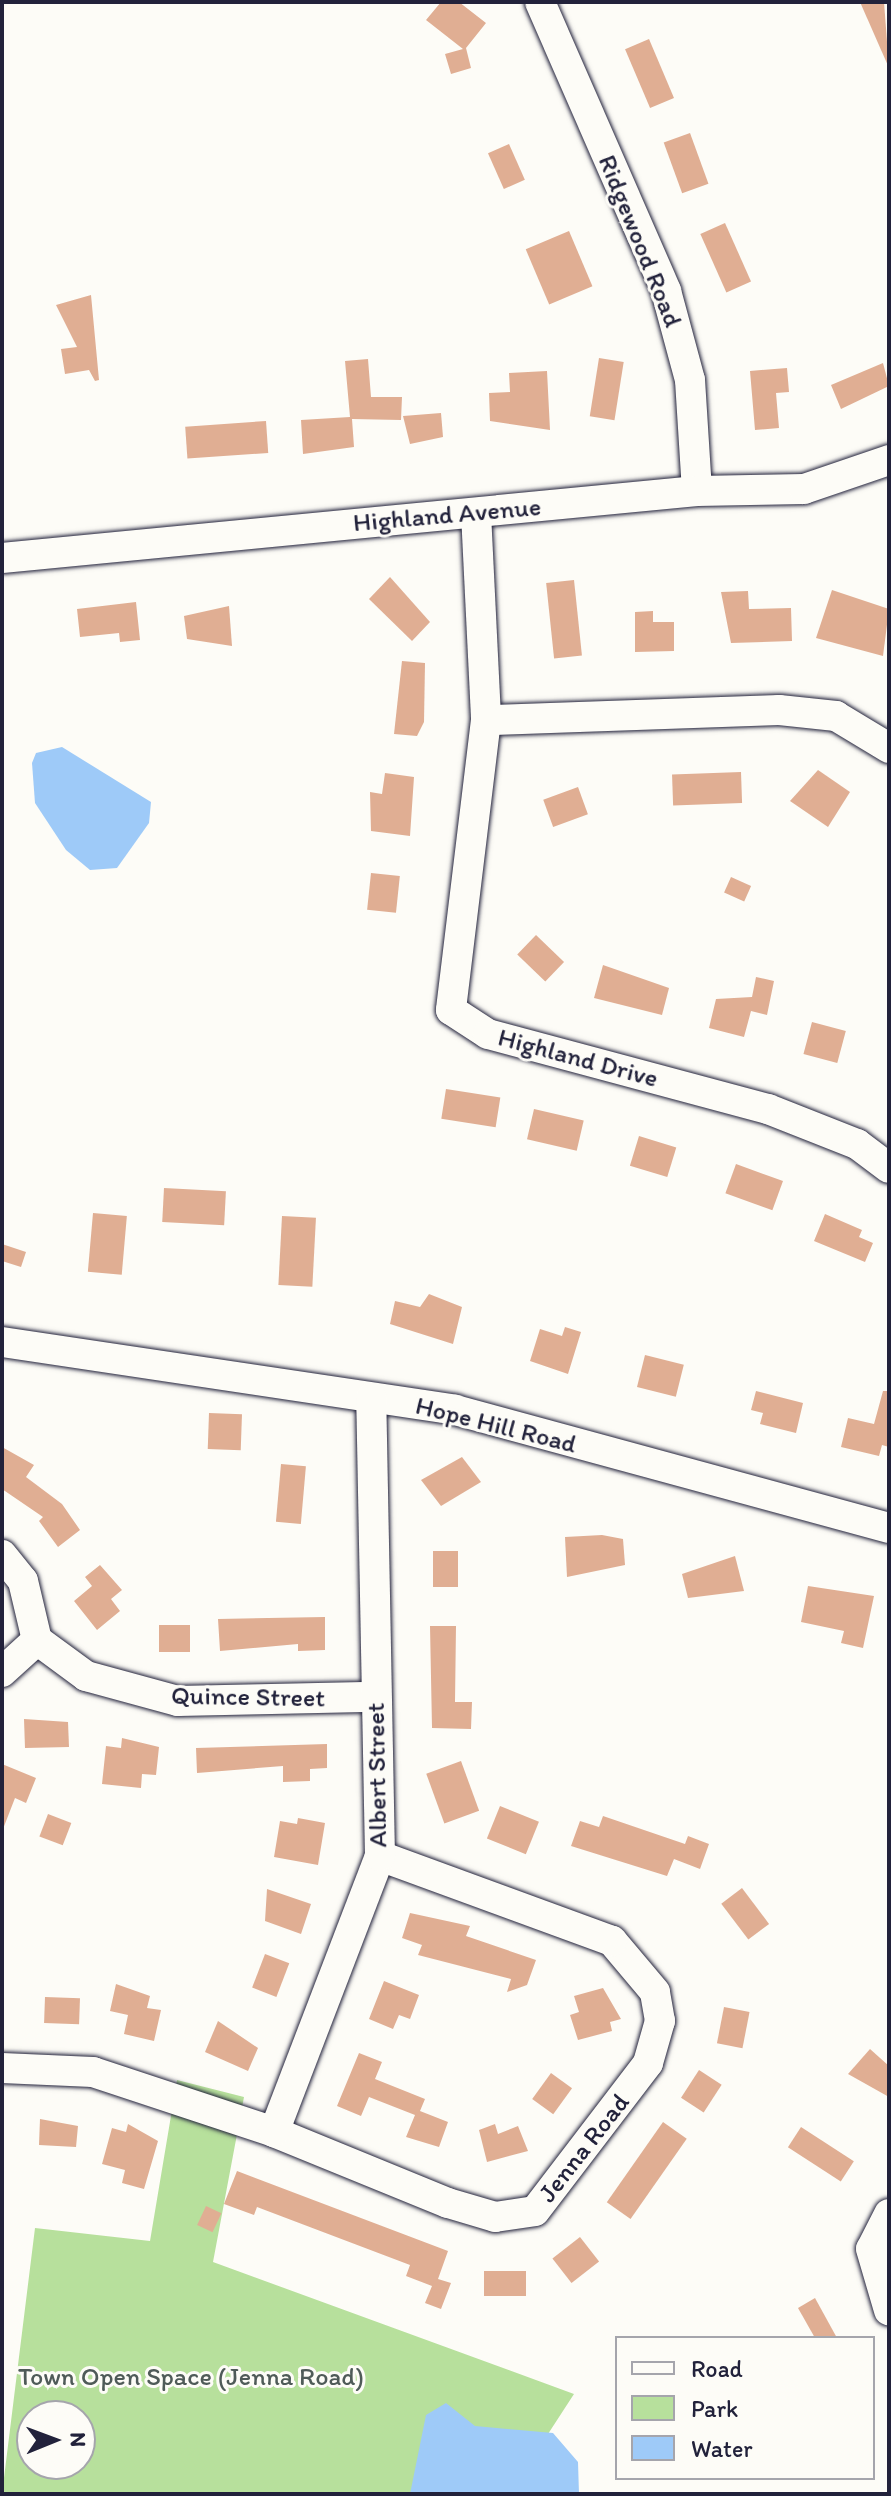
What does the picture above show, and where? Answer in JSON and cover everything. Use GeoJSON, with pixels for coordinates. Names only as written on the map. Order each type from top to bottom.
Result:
{"type":"FeatureCollection","features":[{"type":"Feature","properties":{"kind":"street","name":"Ridgewood Road"},"geometry":{"type":"LineString","coordinates":[[540,2],[666,291],[690,380],[697,491]]}},
{"type":"Feature","properties":{"kind":"street","name":"Highland Avenue"},"geometry":{"type":"LineString","coordinates":[[2,558],[697,491],[804,489],[889,460]]}},
{"type":"Feature","properties":{"kind":"street","name":"Highland Drive"},"geometry":{"type":"LineString","coordinates":[[476,513],[486,720],[451,1010],[488,1034],[768,1109],[857,1144],[889,1168]]}},
{"type":"Feature","properties":{"kind":"street"},"geometry":{"type":"LineString","coordinates":[[486,720],[779,710],[836,716],[889,748]]}},
{"type":"Feature","properties":{"kind":"street","name":"Hope Hill Road"},"geometry":{"type":"LineString","coordinates":[[2,1342],[455,1410],[889,1528]]}},
{"type":"Feature","properties":{"kind":"street","name":"Albert Street"},"geometry":{"type":"LineString","coordinates":[[274,2132],[380,1856],[371,1398]]}},
{"type":"Feature","properties":{"kind":"street"},"geometry":{"type":"LineString","coordinates":[[2,1555],[23,1581],[37,1640],[2,1672]]}},
{"type":"Feature","properties":{"kind":"street","name":"Quince Street"},"geometry":{"type":"LineString","coordinates":[[37,1640],[86,1676],[178,1701],[376,1697]]}},
{"type":"Feature","properties":{"kind":"street","name":"Jenna Road"},"geometry":{"type":"LineString","coordinates":[[2,2068],[93,2072],[274,2132],[448,2203],[495,2217],[535,2211],[648,2063],[660,2021],[655,1992],[612,1941],[380,1856]]}},
{"type":"Feature","properties":{"kind":"street"},"geometry":{"type":"LineString","coordinates":[[889,2214],[871,2249],[889,2310]]}},
{"type":"Feature","properties":{"kind":"green space","name":"Town Open Space (Jenna Road)"},"geometry":{"type":"Polygon","coordinates":[[[177,2080],[244,2097],[213,2262],[574,2394],[509,2494],[2,2494],[35,2228],[150,2241],[177,2080]]]}},
{"type":"Feature","properties":{"kind":"water"},"geometry":{"type":"Polygon","coordinates":[[[62,747],[151,802],[149,823],[117,868],[90,870],[66,850],[35,803],[32,763],[36,753],[62,747]]]}},
{"type":"Feature","properties":{"kind":"water"},"geometry":{"type":"Polygon","coordinates":[[[446,2403],[475,2426],[553,2433],[578,2462],[579,2494],[410,2494],[426,2415],[446,2403]]]}},
{"type":"Feature","properties":{"kind":"building"},"geometry":{"type":"Polygon","coordinates":[[[441,2],[459,2],[486,23],[466,48],[471,68],[451,74],[445,54],[463,49],[426,20],[441,2]]]}},
{"type":"Feature","properties":{"kind":"building"},"geometry":{"type":"Polygon","coordinates":[[[860,2],[884,2],[889,68],[860,2]]]}},
{"type":"Feature","properties":{"kind":"building"},"geometry":{"type":"Polygon","coordinates":[[[649,39],[674,98],[650,108],[625,49],[649,39]]]}},
{"type":"Feature","properties":{"kind":"building"},"geometry":{"type":"Polygon","coordinates":[[[690,133],[708,184],[682,193],[664,143],[690,133]]]}},
{"type":"Feature","properties":{"kind":"building"},"geometry":{"type":"Polygon","coordinates":[[[509,144],[525,180],[504,189],[488,153],[509,144]]]}},
{"type":"Feature","properties":{"kind":"building"},"geometry":{"type":"Polygon","coordinates":[[[725,223],[751,281],[726,292],[700,234],[725,223]]]}},
{"type":"Feature","properties":{"kind":"building"},"geometry":{"type":"Polygon","coordinates":[[[569,231],[592,286],[549,305],[526,249],[569,231]]]}},
{"type":"Feature","properties":{"kind":"building"},"geometry":{"type":"Polygon","coordinates":[[[91,295],[99,380],[95,381],[89,370],[65,374],[61,349],[77,347],[56,305],[91,295]]]}},
{"type":"Feature","properties":{"kind":"building"},"geometry":{"type":"Polygon","coordinates":[[[599,358],[624,362],[614,420],[590,416],[599,358]]]}},
{"type":"Feature","properties":{"kind":"building"},"geometry":{"type":"Polygon","coordinates":[[[368,359],[371,397],[402,397],[401,420],[352,419],[354,447],[303,454],[301,420],[350,417],[345,361],[368,359]]]}},
{"type":"Feature","properties":{"kind":"building"},"geometry":{"type":"Polygon","coordinates":[[[883,363],[889,386],[841,409],[831,385],[883,363]]]}},
{"type":"Feature","properties":{"kind":"building"},"geometry":{"type":"Polygon","coordinates":[[[787,368],[789,392],[776,393],[779,428],[755,430],[750,371],[787,368]]]}},
{"type":"Feature","properties":{"kind":"building"},"geometry":{"type":"Polygon","coordinates":[[[547,371],[550,430],[490,421],[489,393],[510,392],[509,373],[547,371]]]}},
{"type":"Feature","properties":{"kind":"building"},"geometry":{"type":"Polygon","coordinates":[[[441,413],[443,437],[410,444],[403,416],[441,413]]]}},
{"type":"Feature","properties":{"kind":"building"},"geometry":{"type":"Polygon","coordinates":[[[266,421],[268,453],[187,459],[185,427],[266,421]]]}},
{"type":"Feature","properties":{"kind":"building"},"geometry":{"type":"Polygon","coordinates":[[[390,577],[430,622],[412,641],[369,599],[390,577]]]}},
{"type":"Feature","properties":{"kind":"building"},"geometry":{"type":"Polygon","coordinates":[[[574,580],[582,656],[554,659],[546,583],[574,580]]]}},
{"type":"Feature","properties":{"kind":"building"},"geometry":{"type":"Polygon","coordinates":[[[832,590],[889,609],[883,656],[816,638],[832,590]]]}},
{"type":"Feature","properties":{"kind":"building"},"geometry":{"type":"Polygon","coordinates":[[[748,591],[749,609],[791,608],[792,641],[731,643],[721,592],[748,591]]]}},
{"type":"Feature","properties":{"kind":"building"},"geometry":{"type":"Polygon","coordinates":[[[136,602],[140,640],[120,642],[119,633],[80,637],[77,609],[136,602]]]}},
{"type":"Feature","properties":{"kind":"building"},"geometry":{"type":"Polygon","coordinates":[[[229,606],[232,646],[187,639],[184,616],[229,606]]]}},
{"type":"Feature","properties":{"kind":"building"},"geometry":{"type":"Polygon","coordinates":[[[653,611],[653,622],[674,622],[674,651],[635,652],[635,612],[653,611]]]}},
{"type":"Feature","properties":{"kind":"building"},"geometry":{"type":"Polygon","coordinates":[[[402,661],[425,663],[424,722],[417,736],[394,734],[402,661]]]}},
{"type":"Feature","properties":{"kind":"building"},"geometry":{"type":"Polygon","coordinates":[[[818,770],[850,792],[828,827],[790,801],[818,770]]]}},
{"type":"Feature","properties":{"kind":"building"},"geometry":{"type":"Polygon","coordinates":[[[741,772],[742,803],[673,805],[672,774],[741,772]]]}},
{"type":"Feature","properties":{"kind":"building"},"geometry":{"type":"Polygon","coordinates":[[[385,773],[414,777],[410,836],[371,831],[370,792],[382,794],[385,773]]]}},
{"type":"Feature","properties":{"kind":"building"},"geometry":{"type":"Polygon","coordinates":[[[578,787],[588,814],[553,827],[543,800],[578,787]]]}},
{"type":"Feature","properties":{"kind":"building"},"geometry":{"type":"Polygon","coordinates":[[[371,873],[400,876],[396,913],[367,910],[371,873]]]}},
{"type":"Feature","properties":{"kind":"building"},"geometry":{"type":"Polygon","coordinates":[[[731,877],[751,886],[744,901],[724,893],[731,877]]]}},
{"type":"Feature","properties":{"kind":"building"},"geometry":{"type":"Polygon","coordinates":[[[536,935],[564,962],[545,982],[517,954],[536,935]]]}},
{"type":"Feature","properties":{"kind":"building"},"geometry":{"type":"Polygon","coordinates":[[[603,965],[669,988],[662,1015],[594,998],[603,965]]]}},
{"type":"Feature","properties":{"kind":"building"},"geometry":{"type":"Polygon","coordinates":[[[756,977],[774,981],[767,1015],[751,1011],[744,1037],[709,1028],[716,999],[752,997],[756,977]]]}},
{"type":"Feature","properties":{"kind":"building"},"geometry":{"type":"Polygon","coordinates":[[[812,1022],[846,1031],[837,1063],[803,1054],[812,1022]]]}},
{"type":"Feature","properties":{"kind":"building"},"geometry":{"type":"Polygon","coordinates":[[[446,1089],[500,1098],[496,1127],[441,1119],[446,1089]]]}},
{"type":"Feature","properties":{"kind":"building"},"geometry":{"type":"Polygon","coordinates":[[[534,1109],[584,1120],[577,1151],[527,1139],[534,1109]]]}},
{"type":"Feature","properties":{"kind":"building"},"geometry":{"type":"Polygon","coordinates":[[[639,1136],[676,1147],[667,1177],[630,1166],[639,1136]]]}},
{"type":"Feature","properties":{"kind":"building"},"geometry":{"type":"Polygon","coordinates":[[[736,1164],[783,1181],[772,1210],[725,1193],[736,1164]]]}},
{"type":"Feature","properties":{"kind":"building"},"geometry":{"type":"Polygon","coordinates":[[[164,1188],[226,1191],[224,1225],[162,1222],[164,1188]]]}},
{"type":"Feature","properties":{"kind":"building"},"geometry":{"type":"Polygon","coordinates":[[[93,1213],[127,1216],[122,1275],[88,1272],[93,1213]]]}},
{"type":"Feature","properties":{"kind":"building"},"geometry":{"type":"Polygon","coordinates":[[[825,1214],[862,1230],[859,1237],[873,1243],[865,1262],[814,1241],[825,1214]]]}},
{"type":"Feature","properties":{"kind":"building"},"geometry":{"type":"Polygon","coordinates":[[[282,1216],[316,1218],[312,1287],[278,1285],[282,1216]]]}},
{"type":"Feature","properties":{"kind":"building"},"geometry":{"type":"Polygon","coordinates":[[[2,1244],[26,1252],[21,1267],[2,1261],[2,1244]]]}},
{"type":"Feature","properties":{"kind":"building"},"geometry":{"type":"Polygon","coordinates":[[[429,1294],[462,1307],[453,1344],[390,1324],[395,1301],[420,1307],[429,1294]]]}},
{"type":"Feature","properties":{"kind":"building"},"geometry":{"type":"Polygon","coordinates":[[[565,1327],[581,1332],[568,1374],[530,1361],[540,1329],[562,1336],[565,1327]]]}},
{"type":"Feature","properties":{"kind":"building"},"geometry":{"type":"Polygon","coordinates":[[[645,1355],[684,1365],[676,1397],[637,1387],[645,1355]]]}},
{"type":"Feature","properties":{"kind":"building"},"geometry":{"type":"Polygon","coordinates":[[[756,1391],[803,1403],[796,1433],[760,1424],[763,1413],[751,1410],[756,1391]]]}},
{"type":"Feature","properties":{"kind":"building"},"geometry":{"type":"Polygon","coordinates":[[[883,1391],[889,1391],[889,1447],[882,1445],[879,1456],[841,1447],[848,1418],[874,1424],[883,1391]]]}},
{"type":"Feature","properties":{"kind":"building"},"geometry":{"type":"Polygon","coordinates":[[[209,1413],[242,1414],[241,1450],[208,1449],[209,1413]]]}},
{"type":"Feature","properties":{"kind":"building"},"geometry":{"type":"Polygon","coordinates":[[[2,1447],[34,1465],[26,1477],[62,1504],[80,1530],[58,1547],[39,1521],[43,1517],[2,1489],[2,1447]]]}},
{"type":"Feature","properties":{"kind":"building"},"geometry":{"type":"Polygon","coordinates":[[[462,1457],[481,1482],[441,1506],[421,1480],[462,1457]]]}},
{"type":"Feature","properties":{"kind":"building"},"geometry":{"type":"Polygon","coordinates":[[[281,1464],[306,1466],[301,1524],[276,1522],[281,1464]]]}},
{"type":"Feature","properties":{"kind":"building"},"geometry":{"type":"Polygon","coordinates":[[[602,1535],[623,1539],[625,1565],[567,1577],[565,1537],[602,1535]]]}},
{"type":"Feature","properties":{"kind":"building"},"geometry":{"type":"Polygon","coordinates":[[[433,1551],[458,1551],[458,1587],[433,1587],[433,1551]]]}},
{"type":"Feature","properties":{"kind":"building"},"geometry":{"type":"Polygon","coordinates":[[[735,1556],[744,1591],[688,1598],[682,1574],[735,1556]]]}},
{"type":"Feature","properties":{"kind":"building"},"geometry":{"type":"Polygon","coordinates":[[[100,1565],[122,1590],[111,1599],[120,1611],[97,1630],[74,1601],[92,1586],[85,1577],[100,1565]]]}},
{"type":"Feature","properties":{"kind":"building"},"geometry":{"type":"Polygon","coordinates":[[[808,1586],[874,1596],[863,1648],[841,1643],[844,1631],[801,1622],[808,1586]]]}},
{"type":"Feature","properties":{"kind":"building"},"geometry":{"type":"Polygon","coordinates":[[[325,1617],[325,1650],[298,1651],[298,1644],[220,1651],[218,1619],[325,1617]]]}},
{"type":"Feature","properties":{"kind":"building"},"geometry":{"type":"Polygon","coordinates":[[[159,1625],[190,1625],[190,1652],[159,1652],[159,1625]]]}},
{"type":"Feature","properties":{"kind":"building"},"geometry":{"type":"Polygon","coordinates":[[[430,1626],[456,1626],[455,1702],[472,1702],[471,1729],[432,1728],[430,1626]]]}},
{"type":"Feature","properties":{"kind":"building"},"geometry":{"type":"Polygon","coordinates":[[[24,1719],[68,1722],[69,1747],[25,1748],[24,1719]]]}},
{"type":"Feature","properties":{"kind":"building"},"geometry":{"type":"Polygon","coordinates":[[[122,1738],[159,1747],[156,1775],[142,1774],[141,1788],[102,1784],[106,1746],[121,1748],[122,1738]]]}},
{"type":"Feature","properties":{"kind":"building"},"geometry":{"type":"Polygon","coordinates":[[[327,1744],[327,1768],[310,1769],[310,1781],[283,1782],[283,1766],[197,1773],[196,1748],[327,1744]]]}},
{"type":"Feature","properties":{"kind":"building"},"geometry":{"type":"Polygon","coordinates":[[[461,1761],[479,1811],[444,1823],[426,1774],[461,1761]]]}},
{"type":"Feature","properties":{"kind":"building"},"geometry":{"type":"Polygon","coordinates":[[[2,1764],[36,1778],[26,1803],[15,1798],[3,1829],[2,1764]]]}},
{"type":"Feature","properties":{"kind":"building"},"geometry":{"type":"Polygon","coordinates":[[[500,1806],[539,1822],[526,1854],[487,1838],[500,1806]]]}},
{"type":"Feature","properties":{"kind":"building"},"geometry":{"type":"Polygon","coordinates":[[[48,1814],[71,1823],[63,1845],[39,1836],[48,1814]]]}},
{"type":"Feature","properties":{"kind":"building"},"geometry":{"type":"Polygon","coordinates":[[[603,1816],[685,1844],[688,1836],[709,1844],[700,1869],[674,1859],[667,1876],[571,1846],[580,1821],[599,1827],[603,1816]]]}},
{"type":"Feature","properties":{"kind":"building"},"geometry":{"type":"Polygon","coordinates":[[[298,1818],[325,1823],[318,1865],[274,1857],[280,1821],[297,1824],[298,1818]]]}},
{"type":"Feature","properties":{"kind":"building"},"geometry":{"type":"Polygon","coordinates":[[[742,1888],[769,1924],[748,1940],[721,1904],[742,1888]]]}},
{"type":"Feature","properties":{"kind":"building"},"geometry":{"type":"Polygon","coordinates":[[[267,1889],[311,1904],[301,1934],[265,1921],[267,1889]]]}},
{"type":"Feature","properties":{"kind":"building"},"geometry":{"type":"Polygon","coordinates":[[[410,1913],[470,1926],[466,1936],[536,1960],[527,1985],[507,1992],[511,1979],[418,1955],[422,1945],[402,1938],[410,1913]]]}},
{"type":"Feature","properties":{"kind":"building"},"geometry":{"type":"Polygon","coordinates":[[[265,1954],[289,1963],[276,1997],[252,1988],[265,1954]]]}},
{"type":"Feature","properties":{"kind":"building"},"geometry":{"type":"Polygon","coordinates":[[[384,1981],[419,1995],[410,2019],[399,2015],[393,2029],[369,2019],[384,1981]]]}},
{"type":"Feature","properties":{"kind":"building"},"geometry":{"type":"Polygon","coordinates":[[[116,1984],[150,1996],[147,2008],[161,2010],[154,2041],[124,2034],[128,2015],[110,2011],[116,1984]]]}},
{"type":"Feature","properties":{"kind":"building"},"geometry":{"type":"Polygon","coordinates":[[[603,1988],[621,2019],[610,2022],[612,2031],[578,2040],[570,2015],[579,2012],[574,1996],[603,1988]]]}},
{"type":"Feature","properties":{"kind":"building"},"geometry":{"type":"Polygon","coordinates":[[[45,1997],[80,1998],[79,2024],[44,2023],[45,1997]]]}},
{"type":"Feature","properties":{"kind":"building"},"geometry":{"type":"Polygon","coordinates":[[[724,2007],[750,2012],[742,2048],[717,2043],[724,2007]]]}},
{"type":"Feature","properties":{"kind":"building"},"geometry":{"type":"Polygon","coordinates":[[[218,2021],[258,2048],[248,2071],[205,2052],[218,2021]]]}},
{"type":"Feature","properties":{"kind":"building"},"geometry":{"type":"Polygon","coordinates":[[[870,2049],[889,2066],[889,2097],[848,2074],[870,2049]]]}},
{"type":"Feature","properties":{"kind":"building"},"geometry":{"type":"Polygon","coordinates":[[[359,2053],[382,2062],[375,2079],[425,2099],[420,2111],[448,2122],[439,2147],[406,2137],[415,2115],[369,2097],[361,2116],[337,2106],[359,2053]]]}},
{"type":"Feature","properties":{"kind":"building"},"geometry":{"type":"Polygon","coordinates":[[[699,2070],[722,2085],[704,2112],[681,2098],[699,2070]]]}},
{"type":"Feature","properties":{"kind":"building"},"geometry":{"type":"Polygon","coordinates":[[[551,2073],[572,2088],[553,2114],[532,2099],[551,2073]]]}},
{"type":"Feature","properties":{"kind":"building"},"geometry":{"type":"Polygon","coordinates":[[[40,2119],[78,2126],[76,2147],[39,2145],[40,2119]]]}},
{"type":"Feature","properties":{"kind":"building"},"geometry":{"type":"Polygon","coordinates":[[[663,2122],[687,2139],[631,2219],[607,2202],[663,2122]]]}},
{"type":"Feature","properties":{"kind":"building"},"geometry":{"type":"Polygon","coordinates":[[[128,2124],[158,2141],[144,2189],[122,2183],[125,2170],[102,2164],[112,2128],[126,2132],[128,2124]]]}},
{"type":"Feature","properties":{"kind":"building"},"geometry":{"type":"Polygon","coordinates":[[[495,2124],[498,2134],[518,2126],[528,2151],[487,2162],[479,2130],[495,2124]]]}},
{"type":"Feature","properties":{"kind":"building"},"geometry":{"type":"Polygon","coordinates":[[[801,2127],[854,2161],[841,2181],[788,2147],[801,2127]]]}},
{"type":"Feature","properties":{"kind":"building"},"geometry":{"type":"Polygon","coordinates":[[[237,2171],[448,2251],[438,2279],[451,2283],[441,2309],[425,2303],[432,2286],[406,2276],[410,2265],[257,2207],[254,2215],[224,2204],[237,2171]]]}},
{"type":"Feature","properties":{"kind":"building"},"geometry":{"type":"Polygon","coordinates":[[[206,2206],[221,2213],[213,2232],[197,2225],[206,2206]]]}},
{"type":"Feature","properties":{"kind":"building"},"geometry":{"type":"Polygon","coordinates":[[[580,2237],[599,2261],[572,2283],[552,2259],[580,2237]]]}},
{"type":"Feature","properties":{"kind":"building"},"geometry":{"type":"Polygon","coordinates":[[[484,2271],[526,2271],[526,2296],[484,2296],[484,2271]]]}},
{"type":"Feature","properties":{"kind":"building"},"geometry":{"type":"Polygon","coordinates":[[[815,2298],[836,2336],[814,2336],[798,2308],[815,2298]]]}}]}
